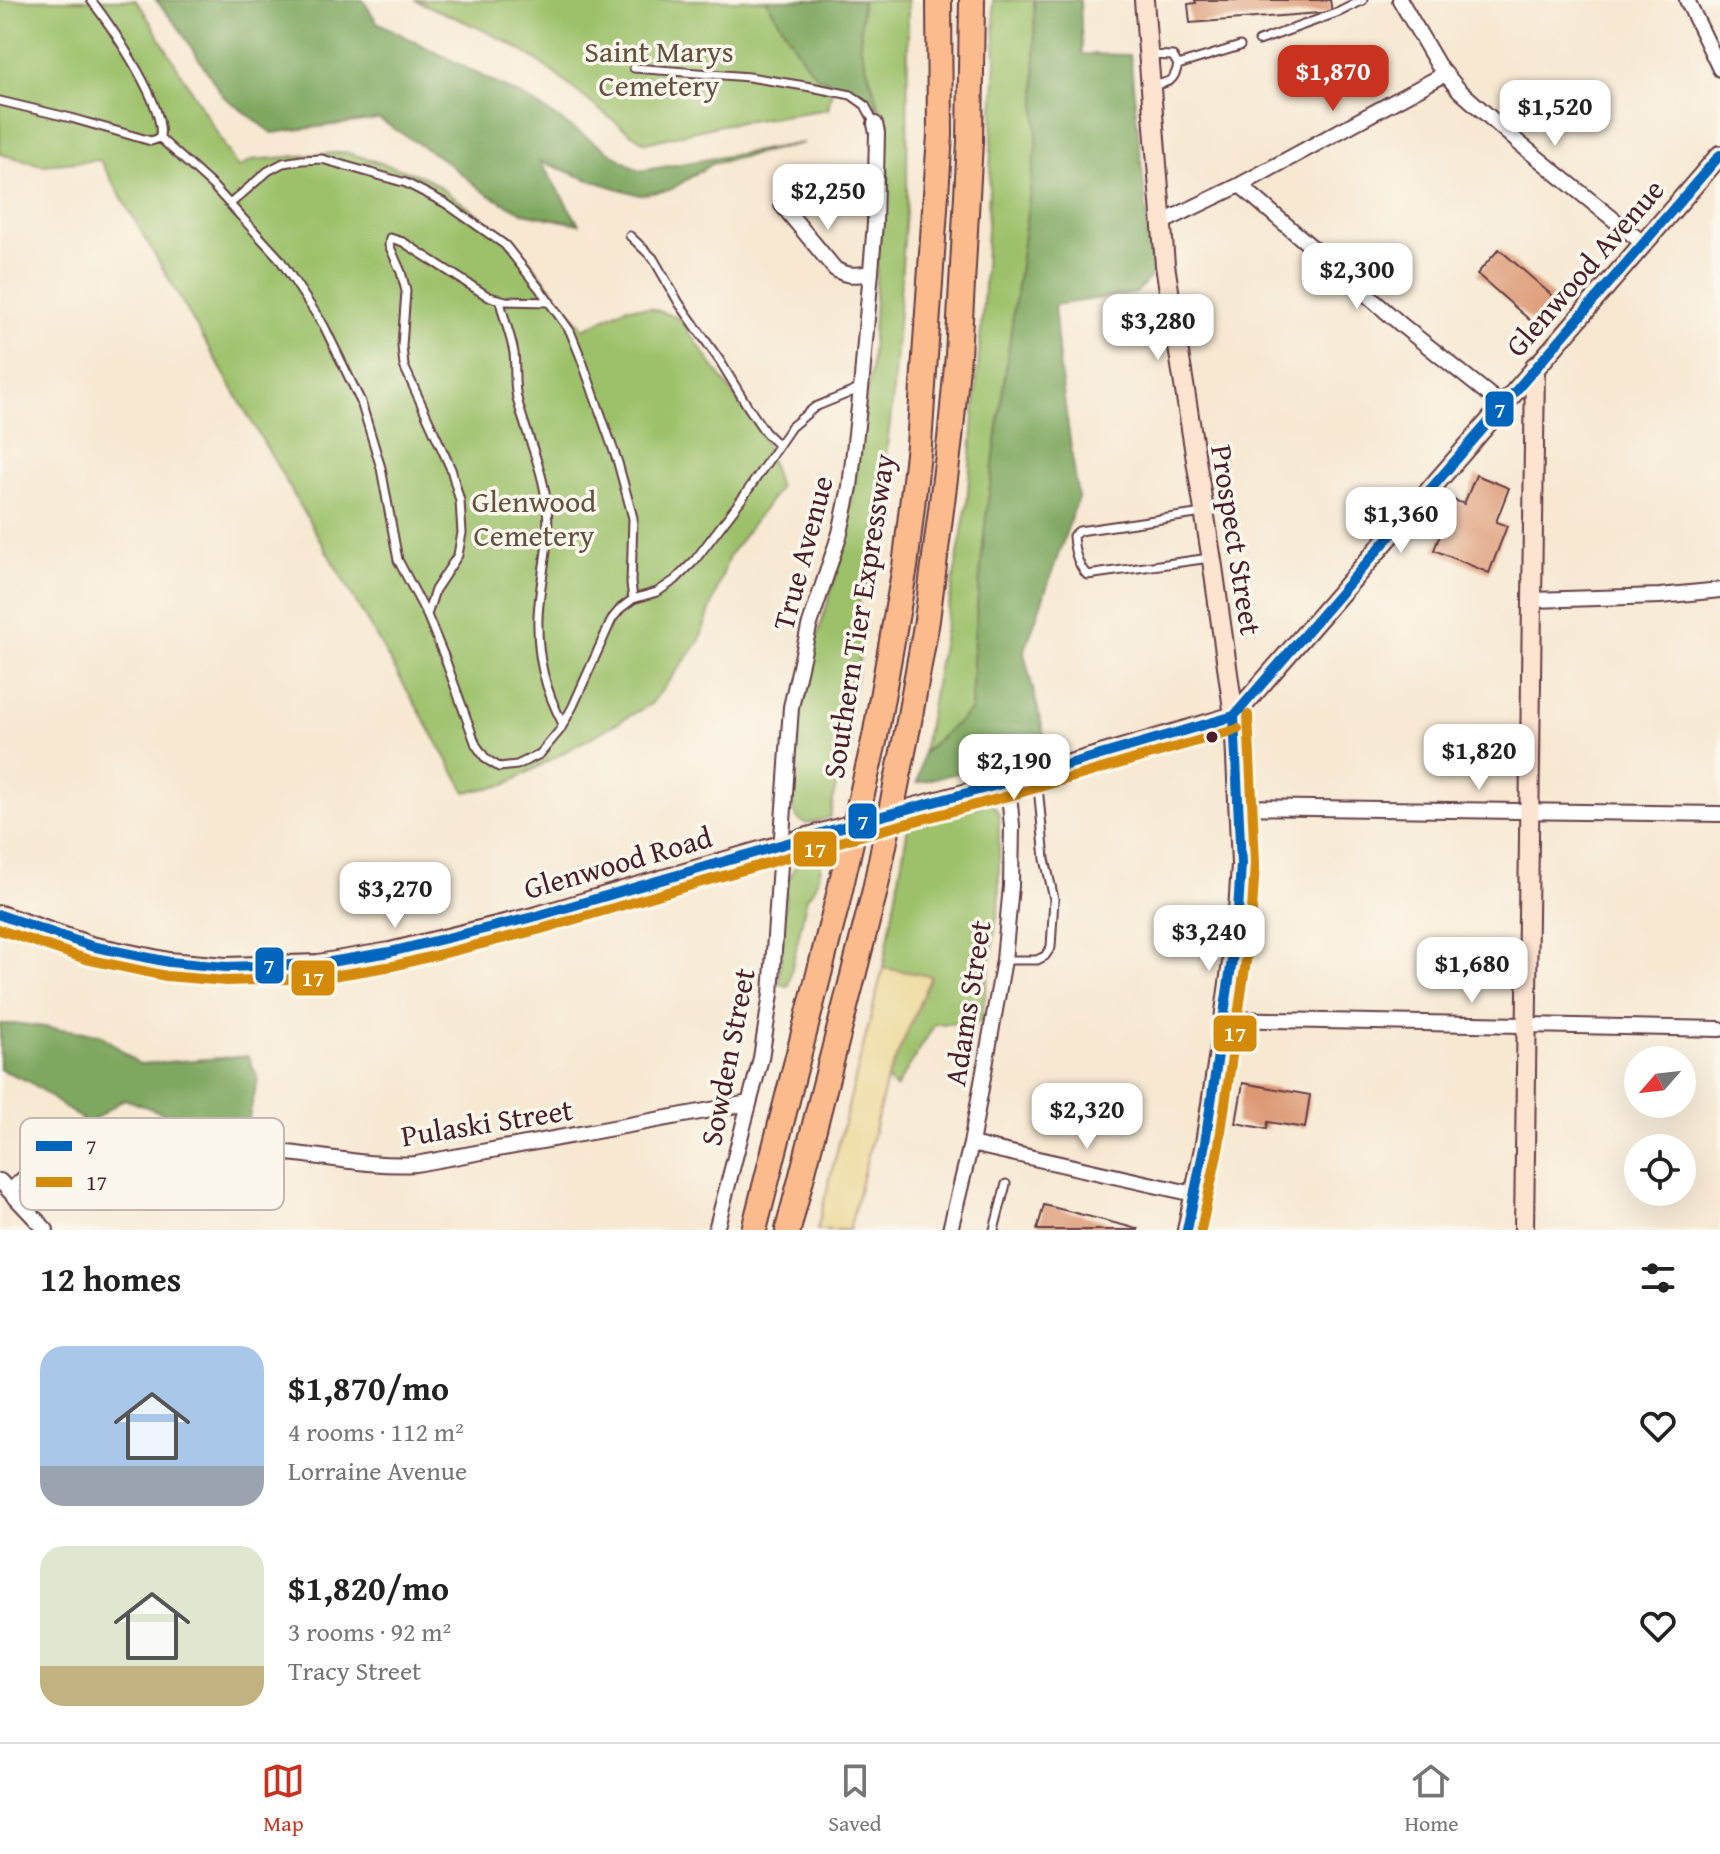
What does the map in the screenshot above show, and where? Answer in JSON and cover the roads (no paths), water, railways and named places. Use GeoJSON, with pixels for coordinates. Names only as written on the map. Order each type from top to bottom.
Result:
{"type":"FeatureCollection","features":[{"type":"Feature","properties":{"kind":"highway","name":"Southern Tier Expressway"},"geometry":{"type":"LineString","coordinates":[[754,1230],[837,903],[875,737],[905,567],[919,445],[940,135],[939,0]]}},
{"type":"Feature","properties":{"kind":"highway","name":"Southern Tier Expressway"},"geometry":{"type":"LineString","coordinates":[[788,1230],[875,890],[927,620],[958,355],[970,142],[972,0]]}},
{"type":"Feature","properties":{"kind":"street","name":"Prospect Street"},"geometry":{"type":"LineString","coordinates":[[1144,0],[1166,277],[1212,558],[1234,716],[1241,864],[1237,926],[1224,1019],[1205,1143],[1187,1230]]}},
{"type":"Feature","properties":{"kind":"street"},"geometry":{"type":"LineString","coordinates":[[1400,0],[1438,65],[1459,90],[1644,244]]}},
{"type":"Feature","properties":{"kind":"street"},"geometry":{"type":"LineString","coordinates":[[1687,0],[1720,69]]}},
{"type":"Feature","properties":{"kind":"street"},"geometry":{"type":"LineString","coordinates":[[1161,223],[1240,185],[1445,74]]}},
{"type":"Feature","properties":{"kind":"street","name":"True Avenue"},"geometry":{"type":"LineString","coordinates":[[782,844],[791,707],[809,627],[840,533],[850,487],[871,273],[876,188],[875,124]]}},
{"type":"Feature","properties":{"kind":"street","name":"Glenwood Avenue"},"geometry":{"type":"LineString","coordinates":[[1234,716],[1720,155]]}},
{"type":"Feature","properties":{"kind":"street"},"geometry":{"type":"LineString","coordinates":[[1240,185],[1404,327],[1502,405]]}},
{"type":"Feature","properties":{"kind":"street"},"geometry":{"type":"LineString","coordinates":[[782,205],[835,269],[853,276],[871,273]]}},
{"type":"Feature","properties":{"kind":"street"},"geometry":{"type":"LineString","coordinates":[[1524,1230],[1535,366]]}},
{"type":"Feature","properties":{"kind":"street"},"geometry":{"type":"LineString","coordinates":[[1533,600],[1660,596],[1720,590]]}},
{"type":"Feature","properties":{"kind":"street"},"geometry":{"type":"LineString","coordinates":[[782,844],[1234,716]]}},
{"type":"Feature","properties":{"kind":"street","name":"Adams Street"},"geometry":{"type":"LineString","coordinates":[[950,1230],[971,1144],[1004,960],[1011,886],[1012,826],[1008,782]]}},
{"type":"Feature","properties":{"kind":"street"},"geometry":{"type":"LineString","coordinates":[[1238,807],[1720,814]]}},
{"type":"Feature","properties":{"kind":"street","name":"Glenwood Road"},"geometry":{"type":"LineString","coordinates":[[0,915],[91,946],[169,962],[226,967],[318,964],[390,952],[537,916],[782,844]]}},
{"type":"Feature","properties":{"kind":"street","name":"Sowden Street"},"geometry":{"type":"LineString","coordinates":[[716,1230],[761,1058],[771,994],[782,844]]}},
{"type":"Feature","properties":{"kind":"street"},"geometry":{"type":"LineString","coordinates":[[1224,1019],[1720,1029]]}},
{"type":"Feature","properties":{"kind":"street","name":"Pulaski Street"},"geometry":{"type":"LineString","coordinates":[[284,1153],[381,1165],[416,1164],[749,1103]]}},
{"type":"Feature","properties":{"kind":"street"},"geometry":{"type":"LineString","coordinates":[[971,1144],[1194,1194]]}},
{"type":"Feature","properties":{"kind":"street"},"geometry":{"type":"LineString","coordinates":[[5,1186],[20,1202]]}},
{"type":"Feature","properties":{"kind":"street"},"geometry":{"type":"LineString","coordinates":[[27,1210],[46,1230]]}},
{"type":"Feature","properties":{"kind":"lane"},"geometry":{"type":"LineString","coordinates":[[91,0],[124,47],[152,100],[160,125],[160,138],[213,186],[279,258],[324,326],[361,402],[381,468],[398,560],[427,615],[476,745],[486,759],[499,767],[517,765],[540,754],[573,706],[612,619],[633,599],[657,592],[675,580],[695,560],[791,427],[815,407],[861,389]]}},
{"type":"Feature","properties":{"kind":"lane"},"geometry":{"type":"LineString","coordinates":[[1259,41],[1363,0]]}},
{"type":"Feature","properties":{"kind":"lane"},"geometry":{"type":"LineString","coordinates":[[1178,65],[1240,46]]}},
{"type":"Feature","properties":{"kind":"lane"},"geometry":{"type":"LineString","coordinates":[[1149,54],[1173,56],[1178,65],[1173,79],[1150,86]]}},
{"type":"Feature","properties":{"kind":"lane","name":"True Avenue"},"geometry":{"type":"LineString","coordinates":[[634,68],[749,77],[851,95],[865,105],[875,124]]}},
{"type":"Feature","properties":{"kind":"lane"},"geometry":{"type":"LineString","coordinates":[[0,101],[151,141],[160,138]]}},
{"type":"Feature","properties":{"kind":"lane"},"geometry":{"type":"LineString","coordinates":[[230,204],[268,171],[283,163],[322,159],[406,183],[445,203],[505,245],[570,331],[618,463],[633,518],[633,599]]}},
{"type":"Feature","properties":{"kind":"lane"},"geometry":{"type":"LineString","coordinates":[[782,205],[820,182],[836,178],[855,180],[876,188]]}},
{"type":"Feature","properties":{"kind":"lane"},"geometry":{"type":"LineString","coordinates":[[630,236],[653,258],[748,407],[778,445]]}},
{"type":"Feature","properties":{"kind":"lane"},"geometry":{"type":"LineString","coordinates":[[427,615],[435,590],[458,555],[462,533],[460,501],[451,469],[404,366],[402,346],[406,291],[389,245],[390,238],[426,255],[489,297],[550,302]]}},
{"type":"Feature","properties":{"kind":"lane"},"geometry":{"type":"LineString","coordinates":[[500,300],[514,352],[517,401],[540,472],[547,508],[547,539],[538,618],[539,656],[547,691],[563,724]]}},
{"type":"Feature","properties":{"kind":"lane"},"geometry":{"type":"LineString","coordinates":[[1204,513],[1079,531],[1073,536],[1074,549],[1080,567],[1087,575],[1212,558]]}},
{"type":"Feature","properties":{"kind":"lane"},"geometry":{"type":"LineString","coordinates":[[1004,960],[1037,960],[1045,956],[1051,947],[1054,899],[1045,859],[1036,773]]}},
{"type":"Feature","properties":{"kind":"lane"},"geometry":{"type":"LineString","coordinates":[[994,1230],[1006,1184]]}},
{"type":"Feature","properties":{"kind":"park label","name":"Saint Marys Cemetery"},"geometry":{"type":"Point","coordinates":[659,69]}},
{"type":"Feature","properties":{"kind":"park label","name":"Glenwood Cemetery"},"geometry":{"type":"Point","coordinates":[534,519]}}]}
